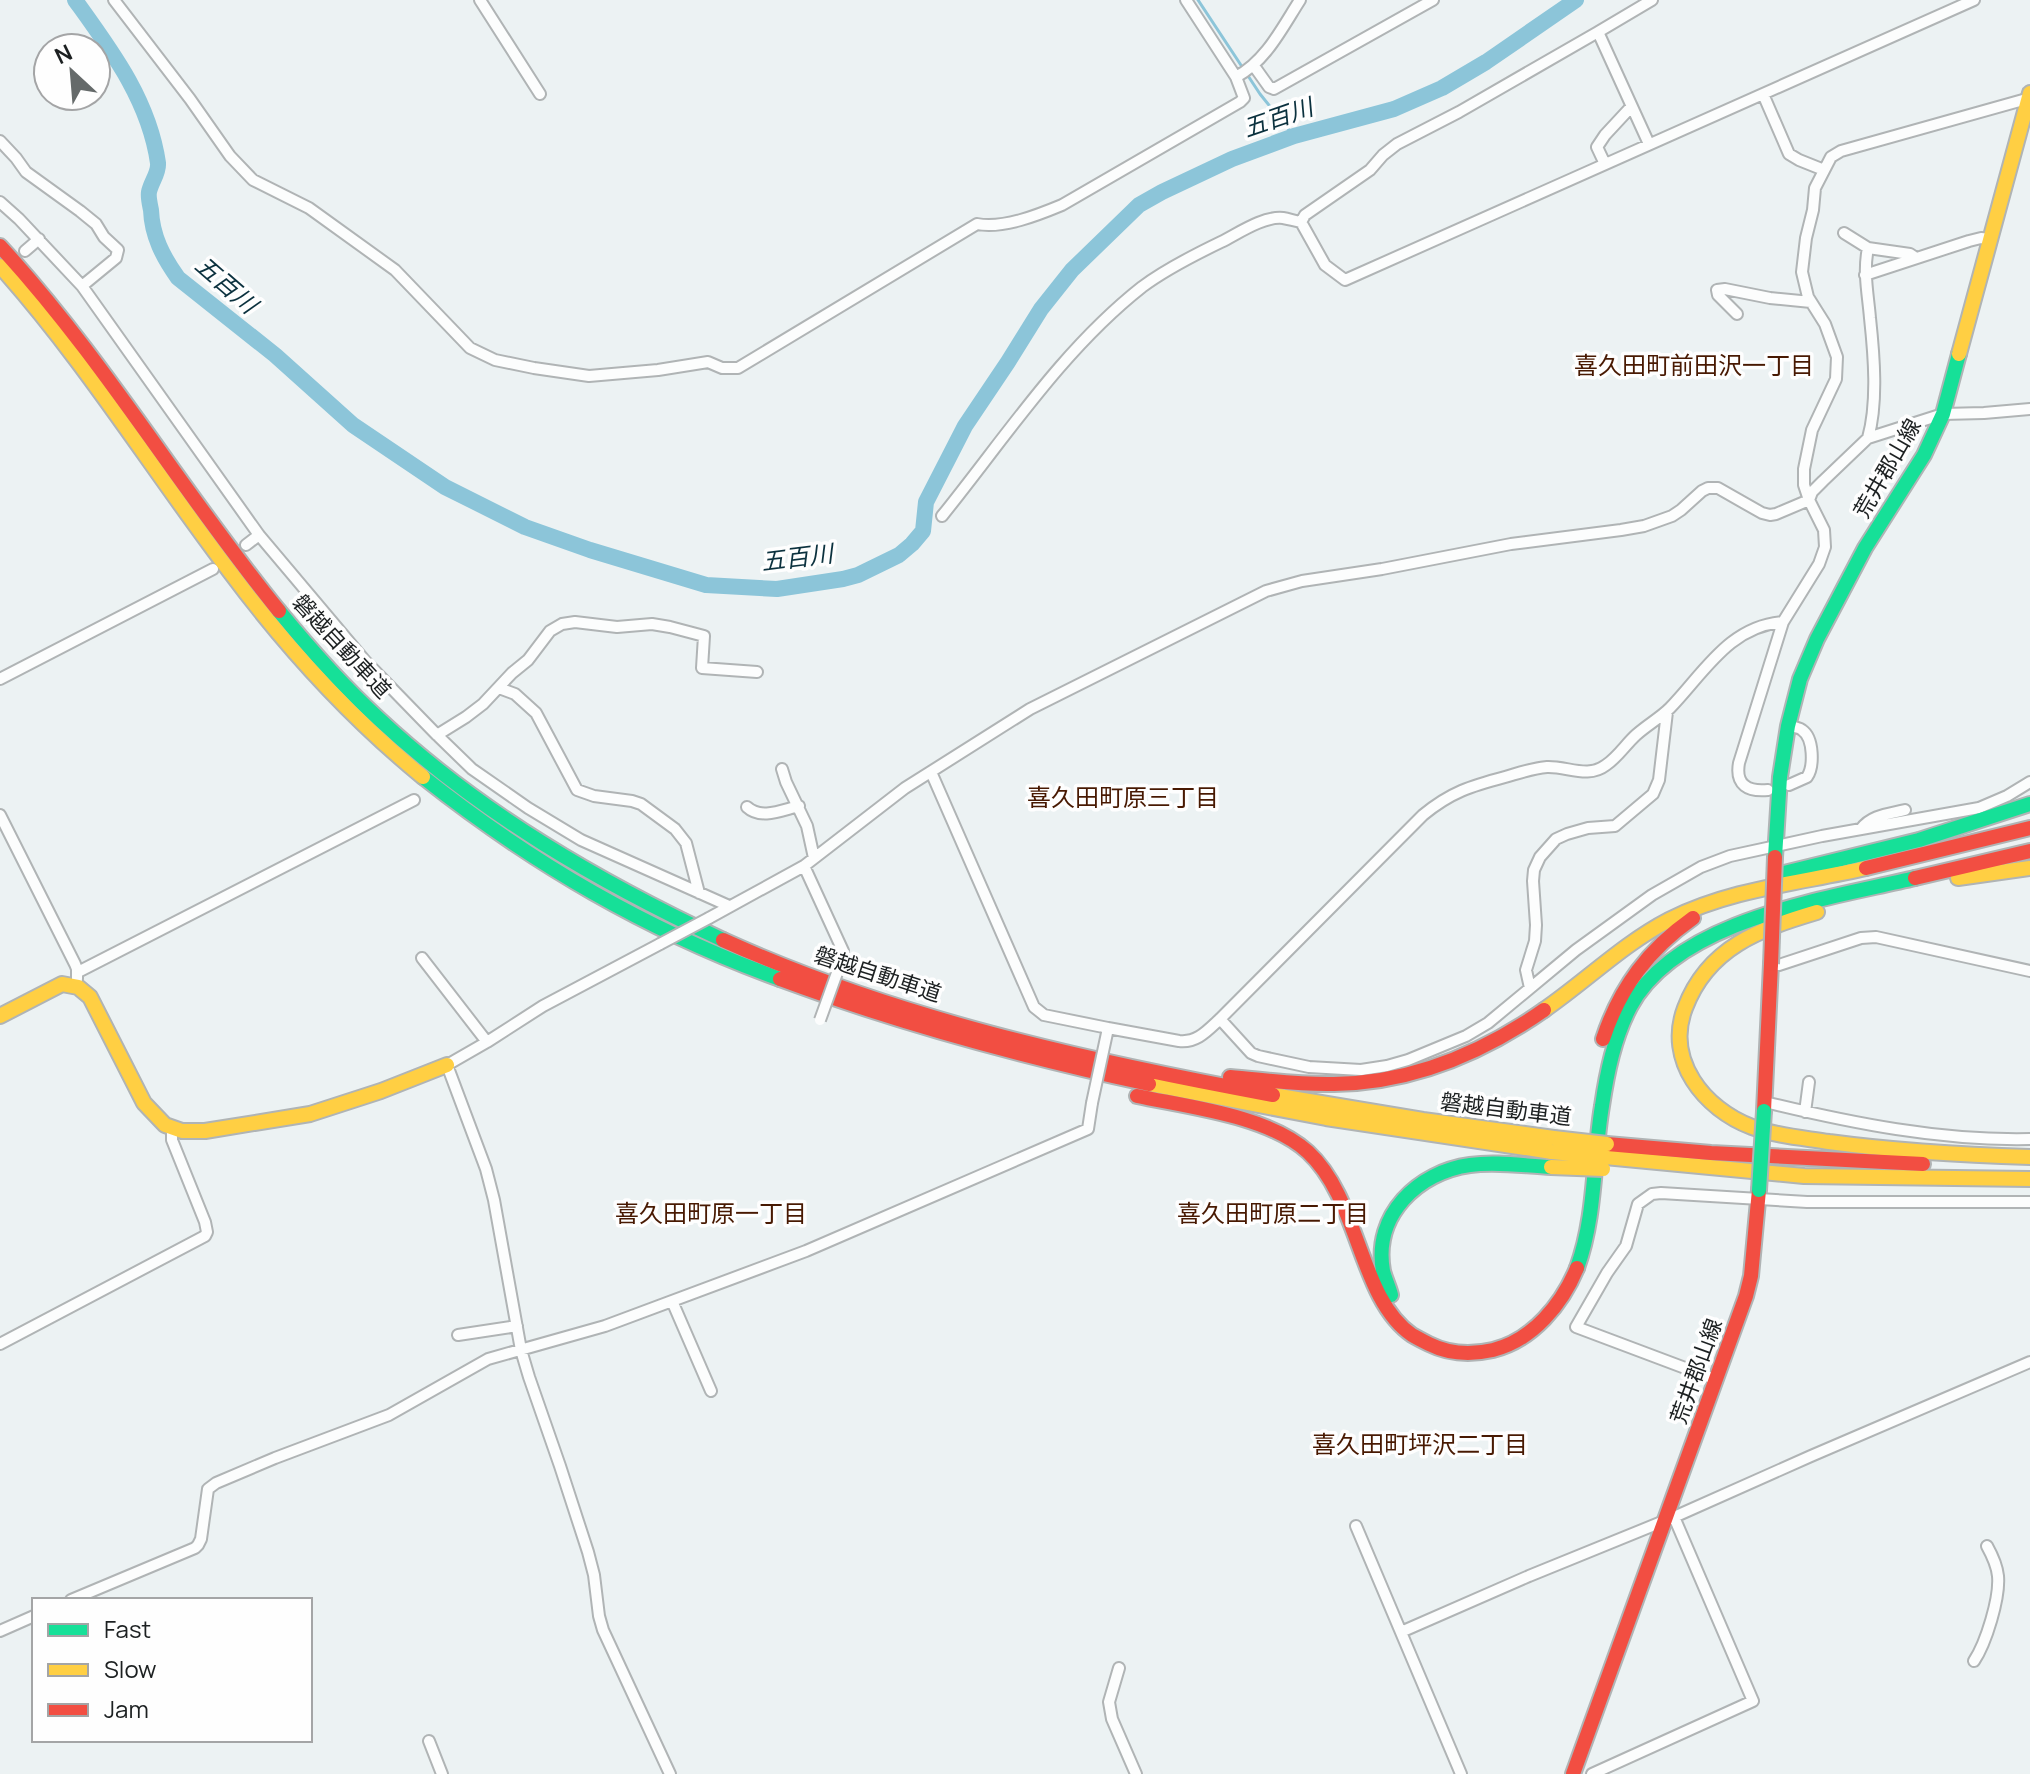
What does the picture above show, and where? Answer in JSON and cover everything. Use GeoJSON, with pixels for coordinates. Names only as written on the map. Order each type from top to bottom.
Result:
{"type":"FeatureCollection","features":[{"type":"Feature","properties":{"kind":"main road","name":"荒井郡山線"},"geometry":{"type":"LineString","coordinates":[[1573,1774],[1669,1518],[1751,1276],[1759,1195],[1780,777],[1800,679],[1817,639],[1865,548],[1924,455],[1943,414],[2029,97]]}},
{"type":"Feature","properties":{"kind":"main road","name":"磐越自動車道"},"geometry":{"type":"LineString","coordinates":[[0,246],[103,370],[247,572],[310,648],[358,699],[431,764],[492,812],[597,878],[703,933],[778,964],[980,1030],[1126,1066],[1257,1093],[1415,1120],[1552,1152]]}},
{"type":"Feature","properties":{"kind":"main road","name":"磐越自動車道"},"geometry":{"type":"LineString","coordinates":[[0,266],[83,367],[199,531],[270,623],[348,709],[423,776],[483,822],[590,892],[661,929],[772,977],[851,1005],[979,1043],[1124,1080],[1220,1100],[1413,1133],[1605,1157],[1711,1153],[1887,1163],[2030,1164]]}},
{"type":"Feature","properties":{"kind":"main road"},"geometry":{"type":"LineString","coordinates":[[1514,1030],[1542,1009],[1616,940],[1675,904],[1734,884],[1919,840],[2030,804]]}},
{"type":"Feature","properties":{"kind":"main road"},"geometry":{"type":"LineString","coordinates":[[1905,858],[2030,815]]}},
{"type":"Feature","properties":{"kind":"main road"},"geometry":{"type":"LineString","coordinates":[[1061,1050],[1224,1076],[1317,1084],[1395,1079],[1433,1069],[1514,1030],[1548,1008],[1617,951],[1687,911],[1737,896],[2030,828]]}},
{"type":"Feature","properties":{"kind":"main road"},"geometry":{"type":"LineString","coordinates":[[979,1043],[1068,1078],[1241,1119],[1292,1141],[1316,1160],[1335,1185],[1377,1290],[1395,1318],[1419,1340],[1446,1351],[1490,1351],[1519,1340],[1545,1319],[1565,1292],[1580,1259],[1592,1202],[1603,1092],[1619,1028],[1635,997],[1655,972],[1697,943],[1738,923],[1780,910],[2030,851]]}},
{"type":"Feature","properties":{"kind":"main road"},"geometry":{"type":"LineString","coordinates":[[1603,1092],[1629,1020],[1647,994],[1670,972],[1698,953],[1744,931],[1777,921],[2030,861]]}},
{"type":"Feature","properties":{"kind":"main road"},"geometry":{"type":"LineString","coordinates":[[1957,878],[2030,868]]}},
{"type":"Feature","properties":{"kind":"main road"},"geometry":{"type":"LineString","coordinates":[[1737,896],[1692,918],[1667,937],[1635,971],[1618,999],[1606,1027],[1594,1078],[1588,1116],[1579,1213],[1573,1239],[1559,1278],[1545,1302],[1515,1329],[1502,1336],[1474,1343],[1437,1337],[1407,1316],[1387,1286],[1382,1259],[1384,1232],[1404,1197],[1426,1179],[1454,1168],[1498,1164],[1552,1152],[1605,1157],[1711,1177],[2030,1179]]}},
{"type":"Feature","properties":{"kind":"main road"},"geometry":{"type":"LineString","coordinates":[[1828,909],[1775,926],[1744,940],[1719,955],[1699,977],[1682,1018],[1680,1045],[1687,1072],[1700,1093],[1730,1117],[1777,1135],[1937,1154],[2030,1157]]}},
{"type":"Feature","properties":{"kind":"main road"},"geometry":{"type":"LineString","coordinates":[[0,1016],[77,979],[90,997],[144,1103],[158,1119],[172,1128],[196,1132],[310,1114],[447,1065]]}},
{"type":"Feature","properties":{"kind":"street"},"geometry":{"type":"LineString","coordinates":[[114,0],[230,156],[253,180],[309,208],[395,270],[470,348],[495,360],[589,376],[708,362],[722,368],[738,368],[977,224],[998,224],[1062,205],[1240,102],[1244,98],[1245,72],[1274,40],[1300,0]]}},
{"type":"Feature","properties":{"kind":"street"},"geometry":{"type":"LineString","coordinates":[[480,0],[540,94]]}},
{"type":"Feature","properties":{"kind":"street"},"geometry":{"type":"LineString","coordinates":[[1186,0],[1245,72],[1274,89],[1433,0]]}},
{"type":"Feature","properties":{"kind":"street"},"geometry":{"type":"LineString","coordinates":[[1301,222],[1305,215],[1370,170],[1397,144],[1459,112],[1652,0]]}},
{"type":"Feature","properties":{"kind":"street"},"geometry":{"type":"LineString","coordinates":[[1301,222],[1325,265],[1345,280],[1974,0]]}},
{"type":"Feature","properties":{"kind":"street"},"geometry":{"type":"LineString","coordinates":[[1598,32],[1649,144]]}},
{"type":"Feature","properties":{"kind":"street"},"geometry":{"type":"LineString","coordinates":[[1763,94],[1789,154],[1824,170]]}},
{"type":"Feature","properties":{"kind":"street"},"geometry":{"type":"LineString","coordinates":[[1768,790],[1747,788],[1737,770],[1783,622],[1819,564],[1825,547],[1824,530],[1809,500],[1803,479],[1812,430],[1836,379],[1837,366],[1831,339],[1811,302],[1802,272],[1815,188],[1831,157],[1841,151],[2029,97]]}},
{"type":"Feature","properties":{"kind":"street"},"geometry":{"type":"LineString","coordinates":[[1605,164],[1597,147],[1631,107]]}},
{"type":"Feature","properties":{"kind":"street"},"geometry":{"type":"LineString","coordinates":[[0,141],[26,172],[96,224],[118,250],[116,258],[82,286]]}},
{"type":"Feature","properties":{"kind":"street"},"geometry":{"type":"LineString","coordinates":[[0,202],[82,286],[259,535],[366,662],[472,769],[581,840],[729,906]]}},
{"type":"Feature","properties":{"kind":"street"},"geometry":{"type":"LineString","coordinates":[[942,516],[1073,354],[1104,321],[1142,288],[1198,253],[1254,225],[1278,218],[1301,222]]}},
{"type":"Feature","properties":{"kind":"street"},"geometry":{"type":"LineString","coordinates":[[1844,233],[1868,248],[1910,254],[1916,258]]}},
{"type":"Feature","properties":{"kind":"street"},"geometry":{"type":"LineString","coordinates":[[25,251],[39,239]]}},
{"type":"Feature","properties":{"kind":"street"},"geometry":{"type":"LineString","coordinates":[[1865,275],[1977,239],[1991,239]]}},
{"type":"Feature","properties":{"kind":"street"},"geometry":{"type":"LineString","coordinates":[[1868,248],[1865,275],[1874,364],[1868,438]]}},
{"type":"Feature","properties":{"kind":"street"},"geometry":{"type":"LineString","coordinates":[[1737,314],[1718,295],[1717,290],[1811,302]]}},
{"type":"Feature","properties":{"kind":"street"},"geometry":{"type":"LineString","coordinates":[[670,1774],[603,1630],[588,1552],[521,1350],[486,1169],[447,1065],[543,1006],[804,866],[892,798],[1030,709],[1266,591],[1511,544],[1644,526],[1672,516],[1708,488],[1718,488],[1762,513],[1776,514],[1809,500],[1812,492],[1868,438],[1943,414],[2030,409]]}},
{"type":"Feature","properties":{"kind":"street"},"geometry":{"type":"LineString","coordinates":[[246,545],[259,535]]}},
{"type":"Feature","properties":{"kind":"street"},"geometry":{"type":"LineString","coordinates":[[2,675],[213,569]]}},
{"type":"Feature","properties":{"kind":"street"},"geometry":{"type":"LineString","coordinates":[[437,735],[475,711],[528,660],[550,631],[562,624],[575,622],[617,627],[659,625],[704,636],[702,668],[757,672]]}},
{"type":"Feature","properties":{"kind":"street"},"geometry":{"type":"LineString","coordinates":[[931,772],[1034,1007],[1044,1015],[1107,1030],[1187,1042],[1201,1036],[1220,1019],[1438,803],[1464,789],[1543,767],[1584,772],[1608,765],[1635,736],[1667,712],[1712,661],[1742,633],[1783,622]]}},
{"type":"Feature","properties":{"kind":"street"},"geometry":{"type":"LineString","coordinates":[[499,688],[515,694],[536,713],[577,790],[641,804],[675,829],[686,843],[699,893]]}},
{"type":"Feature","properties":{"kind":"street"},"geometry":{"type":"LineString","coordinates":[[1530,988],[1526,970],[1535,941],[1533,881],[1540,857],[1556,839],[1567,834],[1588,828],[1615,826],[1653,794],[1659,780],[1667,712]]}},
{"type":"Feature","properties":{"kind":"street"},"geometry":{"type":"LineString","coordinates":[[1788,726],[1801,729],[1806,734],[1812,765],[1807,777],[1789,785]]}},
{"type":"Feature","properties":{"kind":"street"},"geometry":{"type":"LineString","coordinates":[[782,769],[807,826],[814,858]]}},
{"type":"Feature","properties":{"kind":"street"},"geometry":{"type":"LineString","coordinates":[[1220,1019],[1251,1053],[1258,1056],[1309,1067],[1361,1070],[1408,1060],[1466,1036],[1488,1023],[1576,950],[1680,878],[1730,856],[1776,852],[1861,829],[1979,808],[2030,782]]}},
{"type":"Feature","properties":{"kind":"street"},"geometry":{"type":"LineString","coordinates":[[0,815],[77,979],[414,800]]}},
{"type":"Feature","properties":{"kind":"street"},"geometry":{"type":"LineString","coordinates":[[747,807],[753,812],[767,814],[799,806]]}},
{"type":"Feature","properties":{"kind":"street"},"geometry":{"type":"LineString","coordinates":[[1861,829],[1867,821],[1880,815],[1905,810]]}},
{"type":"Feature","properties":{"kind":"street"},"geometry":{"type":"LineString","coordinates":[[804,866],[843,951],[819,1023]]}},
{"type":"Feature","properties":{"kind":"street"},"geometry":{"type":"LineString","coordinates":[[1771,964],[1779,965],[1852,941],[1876,937],[2030,971]]}},
{"type":"Feature","properties":{"kind":"street"},"geometry":{"type":"LineString","coordinates":[[422,958],[487,1042]]}},
{"type":"Feature","properties":{"kind":"street"},"geometry":{"type":"LineString","coordinates":[[76,1598],[188,1552],[198,1545],[207,1492],[216,1483],[389,1415],[500,1354],[605,1326],[806,1251],[1088,1129],[1107,1030]]}},
{"type":"Feature","properties":{"kind":"street"},"geometry":{"type":"LineString","coordinates":[[1805,1112],[1809,1082]]}},
{"type":"Feature","properties":{"kind":"street"},"geometry":{"type":"LineString","coordinates":[[1764,1106],[1973,1138],[2030,1139]]}},
{"type":"Feature","properties":{"kind":"street"},"geometry":{"type":"LineString","coordinates":[[0,1344],[205,1236],[205,1222],[172,1140],[172,1128]]}},
{"type":"Feature","properties":{"kind":"street"},"geometry":{"type":"LineString","coordinates":[[1717,1380],[1576,1327],[1626,1246],[1638,1204],[1644,1198],[1661,1193],[1759,1195],[1807,1202],[2030,1202]]}},
{"type":"Feature","properties":{"kind":"street"},"geometry":{"type":"LineString","coordinates":[[672,1301],[711,1391]]}},
{"type":"Feature","properties":{"kind":"street"},"geometry":{"type":"LineString","coordinates":[[458,1335],[517,1326]]}},
{"type":"Feature","properties":{"kind":"street"},"geometry":{"type":"LineString","coordinates":[[1401,1632],[2030,1362]]}},
{"type":"Feature","properties":{"kind":"street"},"geometry":{"type":"LineString","coordinates":[[1592,1774],[1753,1701],[1669,1518]]}},
{"type":"Feature","properties":{"kind":"street"},"geometry":{"type":"LineString","coordinates":[[1356,1526],[1461,1774]]}},
{"type":"Feature","properties":{"kind":"street"},"geometry":{"type":"LineString","coordinates":[[1974,1661],[1983,1647],[1998,1576],[1987,1546]]}},
{"type":"Feature","properties":{"kind":"street"},"geometry":{"type":"LineString","coordinates":[[0,1631],[32,1617]]}},
{"type":"Feature","properties":{"kind":"street"},"geometry":{"type":"LineString","coordinates":[[1119,1668],[1109,1702],[1112,1719],[1136,1774]]}},
{"type":"Feature","properties":{"kind":"street"},"geometry":{"type":"LineString","coordinates":[[429,1741],[442,1774]]}},
{"type":"Feature","properties":{"kind":"waterway","name":"五百川"},"geometry":{"type":"LineString","coordinates":[[75,0],[127,77],[146,118],[158,163],[149,194],[152,220],[159,246],[178,278],[275,355],[353,425],[445,487],[525,527],[706,585],[777,589],[858,575],[899,555],[912,544],[923,531],[926,502],[965,426],[1041,309],[1072,270],[1139,205],[1232,159],[1294,136],[1394,109],[1442,88],[1486,62],[1576,0]]}},
{"type":"Feature","properties":{"kind":"waterway"},"geometry":{"type":"LineString","coordinates":[[1198,0],[1260,94],[1294,136]]}},
{"type":"Feature","properties":{"kind":"traffic: fast"},"geometry":{"type":"LineString","coordinates":[[1775,857],[1780,777],[1800,679],[1817,639],[1865,548],[1924,455],[1943,414],[1959,354]]}},
{"type":"Feature","properties":{"kind":"traffic: fast"},"geometry":{"type":"LineString","coordinates":[[279,611],[327,667],[366,706],[458,785],[542,843],[586,869],[723,940]]}},
{"type":"Feature","properties":{"kind":"traffic: fast"},"geometry":{"type":"LineString","coordinates":[[423,777],[507,839],[593,893],[684,939],[780,979]]}},
{"type":"Feature","properties":{"kind":"traffic: fast"},"geometry":{"type":"LineString","coordinates":[[1776,875],[1919,840],[2030,804]]}},
{"type":"Feature","properties":{"kind":"traffic: fast"},"geometry":{"type":"LineString","coordinates":[[1577,1268],[1588,1228],[1599,1126],[1612,1055],[1630,1007],[1652,977],[1682,953],[1718,933],[1757,917],[1915,878]]}},
{"type":"Feature","properties":{"kind":"traffic: fast"},"geometry":{"type":"LineString","coordinates":[[1759,1190],[1764,1111]]}},
{"type":"Feature","properties":{"kind":"traffic: fast"},"geometry":{"type":"LineString","coordinates":[[1391,1295],[1383,1271],[1385,1232],[1392,1215],[1417,1187],[1451,1169],[1470,1165],[1551,1167]]}},
{"type":"Feature","properties":{"kind":"traffic: slow"},"geometry":{"type":"LineString","coordinates":[[1959,354],[2030,93]]}},
{"type":"Feature","properties":{"kind":"traffic: slow"},"geometry":{"type":"LineString","coordinates":[[0,266],[61,340],[274,628],[345,706],[423,777]]}},
{"type":"Feature","properties":{"kind":"traffic: slow"},"geometry":{"type":"LineString","coordinates":[[1544,1010],[1636,940],[1692,909],[1766,888],[1866,868]]}},
{"type":"Feature","properties":{"kind":"traffic: slow"},"geometry":{"type":"LineString","coordinates":[[1958,878],[2030,868]]}},
{"type":"Feature","properties":{"kind":"traffic: slow"},"geometry":{"type":"LineString","coordinates":[[1817,912],[1756,934],[1738,944],[1722,955],[1695,987],[1680,1027],[1680,1046],[1685,1064],[1704,1095],[1735,1119],[1780,1135],[1904,1150],[2030,1157]]}},
{"type":"Feature","properties":{"kind":"traffic: slow"},"geometry":{"type":"LineString","coordinates":[[0,1016],[62,984],[78,987],[90,997],[144,1103],[165,1125],[182,1131],[205,1131],[310,1114],[447,1065]]}},
{"type":"Feature","properties":{"kind":"traffic: slow"},"geometry":{"type":"LineString","coordinates":[[1149,1084],[1326,1118],[1552,1152]]}},
{"type":"Feature","properties":{"kind":"traffic: slow"},"geometry":{"type":"LineString","coordinates":[[1273,1095],[1554,1138]]}},
{"type":"Feature","properties":{"kind":"traffic: slow"},"geometry":{"type":"LineString","coordinates":[[1554,1138],[1607,1144]]}},
{"type":"Feature","properties":{"kind":"traffic: slow"},"geometry":{"type":"LineString","coordinates":[[1552,1152],[1605,1157]]}},
{"type":"Feature","properties":{"kind":"traffic: slow"},"geometry":{"type":"LineString","coordinates":[[1605,1157],[1804,1176],[2030,1179]]}},
{"type":"Feature","properties":{"kind":"traffic: slow"},"geometry":{"type":"LineString","coordinates":[[1551,1167],[1603,1169]]}},
{"type":"Feature","properties":{"kind":"traffic: jam"},"geometry":{"type":"LineString","coordinates":[[0,246],[74,334],[279,611]]}},
{"type":"Feature","properties":{"kind":"traffic: jam"},"geometry":{"type":"LineString","coordinates":[[1866,868],[2030,828]]}},
{"type":"Feature","properties":{"kind":"traffic: jam"},"geometry":{"type":"LineString","coordinates":[[1915,878],[2030,851]]}},
{"type":"Feature","properties":{"kind":"traffic: jam"},"geometry":{"type":"LineString","coordinates":[[1771,964],[1775,857]]}},
{"type":"Feature","properties":{"kind":"traffic: jam"},"geometry":{"type":"LineString","coordinates":[[1603,1039],[1618,1003],[1638,971],[1663,943],[1693,918]]}},
{"type":"Feature","properties":{"kind":"traffic: jam"},"geometry":{"type":"LineString","coordinates":[[723,940],[855,992],[993,1034],[1063,1052],[1273,1095]]}},
{"type":"Feature","properties":{"kind":"traffic: jam"},"geometry":{"type":"LineString","coordinates":[[1764,1111],[1771,964]]}},
{"type":"Feature","properties":{"kind":"traffic: jam"},"geometry":{"type":"LineString","coordinates":[[780,979],[871,1011],[963,1038],[1149,1084]]}},
{"type":"Feature","properties":{"kind":"traffic: jam"},"geometry":{"type":"LineString","coordinates":[[1230,1077],[1321,1084],[1390,1078],[1418,1072],[1470,1052],[1544,1010]]}},
{"type":"Feature","properties":{"kind":"traffic: jam"},"geometry":{"type":"LineString","coordinates":[[1137,1096],[1250,1121],[1292,1140],[1308,1152],[1339,1196],[1370,1274],[1394,1319],[1412,1335],[1437,1347],[1452,1352],[1477,1353],[1521,1338],[1554,1307],[1577,1268]]}},
{"type":"Feature","properties":{"kind":"traffic: jam"},"geometry":{"type":"LineString","coordinates":[[1607,1144],[1711,1153],[1923,1164]]}},
{"type":"Feature","properties":{"kind":"traffic: jam"},"geometry":{"type":"LineString","coordinates":[[1573,1774],[1746,1296],[1751,1276],[1759,1190]]}},
{"type":"Feature","properties":{"kind":"district","name":"喜久田町前田沢一丁目"},"geometry":{"type":"Point","coordinates":[1694,366]}},
{"type":"Feature","properties":{"kind":"district","name":"喜久田町原三丁目"},"geometry":{"type":"Point","coordinates":[1123,798]}},
{"type":"Feature","properties":{"kind":"district","name":"喜久田町原一丁目"},"geometry":{"type":"Point","coordinates":[711,1214]}},
{"type":"Feature","properties":{"kind":"district","name":"喜久田町原二丁目"},"geometry":{"type":"Point","coordinates":[1273,1214]}},
{"type":"Feature","properties":{"kind":"district","name":"喜久田町坪沢二丁目"},"geometry":{"type":"Point","coordinates":[1420,1445]}}]}
